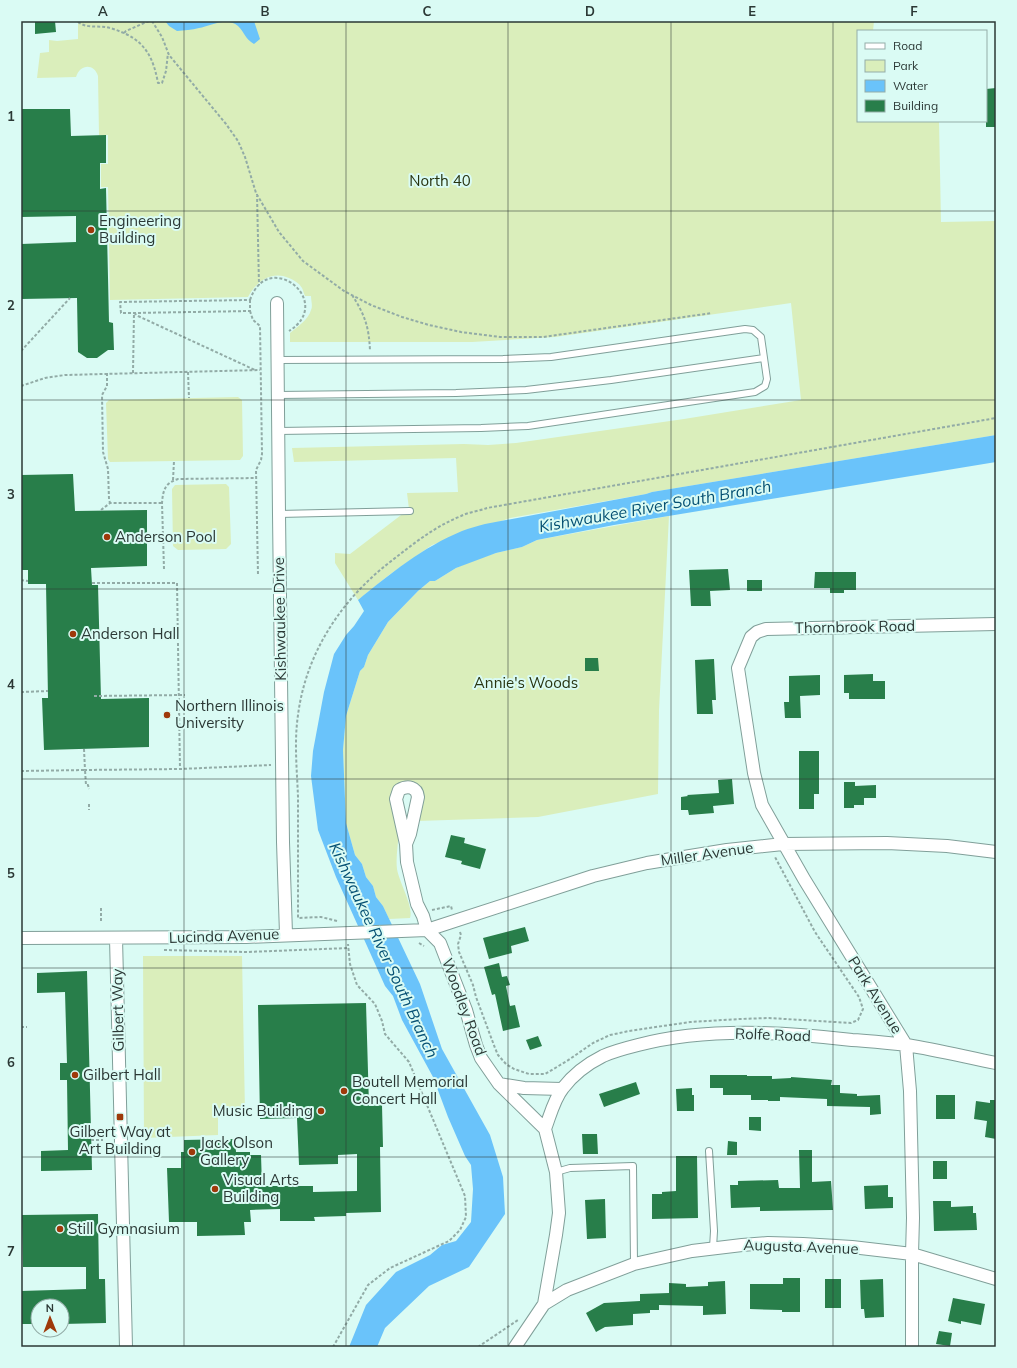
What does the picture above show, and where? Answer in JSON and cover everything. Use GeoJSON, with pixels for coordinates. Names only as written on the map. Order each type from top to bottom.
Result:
{"type":"FeatureCollection","features":[{"type":"Feature","properties":{"kind":"street","name":"Kishwaukee Drive"},"geometry":{"type":"LineString","coordinates":[[277,303],[278,514],[286,934]]}},
{"type":"Feature","properties":{"kind":"street","name":"Thornbrook Road"},"geometry":{"type":"LineString","coordinates":[[738,668],[750,636],[766,629],[996,624]]}},
{"type":"Feature","properties":{"kind":"street","name":"Park Avenue"},"geometry":{"type":"LineString","coordinates":[[738,668],[754,773],[762,804],[783,844],[906,1045],[910,1091],[913,1218],[912,1347]]}},
{"type":"Feature","properties":{"kind":"street","name":"Miller Avenue"},"geometry":{"type":"LineString","coordinates":[[427,930],[578,881],[647,863],[727,850],[783,844],[887,843],[948,846],[996,852]]}},
{"type":"Feature","properties":{"kind":"street"},"geometry":{"type":"LineString","coordinates":[[406,844],[407,862],[411,881],[417,904],[427,930]]}},
{"type":"Feature","properties":{"kind":"street","name":"Lucinda Avenue"},"geometry":{"type":"LineString","coordinates":[[21,938],[239,937],[286,934],[427,930]]}},
{"type":"Feature","properties":{"kind":"street","name":"Woodley Road"},"geometry":{"type":"LineString","coordinates":[[427,930],[440,942],[466,1010],[478,1052],[487,1068],[499,1084],[545,1129]]}},
{"type":"Feature","properties":{"kind":"street","name":"Gilbert Way"},"geometry":{"type":"LineString","coordinates":[[116,938],[126,1347]]}},
{"type":"Feature","properties":{"kind":"street","name":"Rolfe Road"},"geometry":{"type":"LineString","coordinates":[[545,1129],[562,1088],[575,1075],[603,1056],[631,1047],[674,1038],[723,1034],[787,1034],[906,1045],[996,1063]]}},
{"type":"Feature","properties":{"kind":"street"},"geometry":{"type":"LineString","coordinates":[[499,1084],[524,1088],[562,1088]]}},
{"type":"Feature","properties":{"kind":"street"},"geometry":{"type":"LineString","coordinates":[[544,1304],[559,1213],[556,1172],[545,1129]]}},
{"type":"Feature","properties":{"kind":"street","name":"Augusta Avenue"},"geometry":{"type":"LineString","coordinates":[[515,1347],[544,1304],[567,1290],[634,1264],[692,1251],[713,1248],[768,1243],[803,1244],[912,1254],[996,1279]]}},
{"type":"Feature","properties":{"kind":"lane"},"geometry":{"type":"LineString","coordinates":[[277,360],[503,359],[551,357],[745,329],[753,330],[761,337],[767,379],[766,386],[755,392],[747,394],[528,426],[278,431]]}},
{"type":"Feature","properties":{"kind":"lane"},"geometry":{"type":"LineString","coordinates":[[277,395],[526,390],[611,380],[764,358]]}},
{"type":"Feature","properties":{"kind":"lane"},"geometry":{"type":"LineString","coordinates":[[278,514],[410,511]]}},
{"type":"Feature","properties":{"kind":"lane"},"geometry":{"type":"LineString","coordinates":[[709,1151],[714,1231],[713,1248]]}},
{"type":"Feature","properties":{"kind":"lane"},"geometry":{"type":"LineString","coordinates":[[556,1172],[570,1168],[633,1166],[634,1264]]}},
{"type":"Feature","properties":{"kind":"path"},"geometry":{"type":"LineString","coordinates":[[124,33],[149,21]]}},
{"type":"Feature","properties":{"kind":"path"},"geometry":{"type":"LineString","coordinates":[[152,21],[162,37],[168,52],[238,141],[245,157],[256,193],[279,232],[304,262],[321,275],[371,305],[429,326],[500,337],[543,337],[712,313]]}},
{"type":"Feature","properties":{"kind":"path"},"geometry":{"type":"LineString","coordinates":[[78,22],[83,26],[107,27],[124,33],[141,44],[146,49],[153,62],[158,83],[162,84],[164,78],[168,52]]}},
{"type":"Feature","properties":{"kind":"path"},"geometry":{"type":"LineString","coordinates":[[256,193],[259,285]]}},
{"type":"Feature","properties":{"kind":"path"},"geometry":{"type":"LineString","coordinates":[[351,294],[362,311],[369,332],[370,359]]}},
{"type":"Feature","properties":{"kind":"path"},"geometry":{"type":"LineString","coordinates":[[21,351],[70,298]]}},
{"type":"Feature","properties":{"kind":"path"},"geometry":{"type":"LineString","coordinates":[[250,311],[134,314],[121,313],[120,302],[250,300],[250,311],[253,320],[260,326],[262,454],[256,470],[258,575]]}},
{"type":"Feature","properties":{"kind":"path"},"geometry":{"type":"LineString","coordinates":[[134,314],[256,370]]}},
{"type":"Feature","properties":{"kind":"path"},"geometry":{"type":"LineString","coordinates":[[133,373],[134,314]]}},
{"type":"Feature","properties":{"kind":"path"},"geometry":{"type":"LineString","coordinates":[[21,386],[45,378],[65,375],[260,370]]}},
{"type":"Feature","properties":{"kind":"path"},"geometry":{"type":"LineString","coordinates":[[188,372],[189,398]]}},
{"type":"Feature","properties":{"kind":"path"},"geometry":{"type":"LineString","coordinates":[[108,374],[107,386],[102,395],[103,452],[108,469],[110,503]]}},
{"type":"Feature","properties":{"kind":"path"},"geometry":{"type":"LineString","coordinates":[[333,1347],[368,1285],[390,1268],[449,1241],[460,1230],[466,1217],[465,1196],[409,1062],[384,1034],[382,1021],[375,1004],[357,985],[350,964],[349,932],[344,923],[321,917],[298,918],[297,716],[306,679],[320,643],[333,621],[369,580],[385,566],[419,539],[462,515],[487,508],[996,418]]}},
{"type":"Feature","properties":{"kind":"path"},"geometry":{"type":"LineString","coordinates":[[173,480],[174,461]]}},
{"type":"Feature","properties":{"kind":"path"},"geometry":{"type":"LineString","coordinates":[[164,569],[162,503],[163,492],[166,485],[178,478],[256,478]]}},
{"type":"Feature","properties":{"kind":"path"},"geometry":{"type":"LineString","coordinates":[[100,510],[110,503],[162,503]]}},
{"type":"Feature","properties":{"kind":"path"},"geometry":{"type":"LineString","coordinates":[[21,580],[28,581]]}},
{"type":"Feature","properties":{"kind":"path"},"geometry":{"type":"LineString","coordinates":[[92,583],[177,583],[180,769]]}},
{"type":"Feature","properties":{"kind":"path"},"geometry":{"type":"LineString","coordinates":[[21,692],[48,691]]}},
{"type":"Feature","properties":{"kind":"path"},"geometry":{"type":"LineString","coordinates":[[94,696],[185,695]]}},
{"type":"Feature","properties":{"kind":"path"},"geometry":{"type":"LineString","coordinates":[[84,749],[85,782],[89,789]]}},
{"type":"Feature","properties":{"kind":"path"},"geometry":{"type":"LineString","coordinates":[[21,771],[180,769],[282,764]]}},
{"type":"Feature","properties":{"kind":"path"},"geometry":{"type":"LineString","coordinates":[[89,804],[90,810]]}},
{"type":"Feature","properties":{"kind":"path"},"geometry":{"type":"LineString","coordinates":[[421,912],[451,906],[461,935],[458,944],[459,952],[474,985],[476,997],[495,1048],[498,1055],[506,1064],[522,1073],[545,1074],[567,1061],[592,1043],[610,1035],[654,1027],[713,1020],[769,1018],[851,1023],[858,1020],[863,1010],[859,997],[815,932],[775,856]]}},
{"type":"Feature","properties":{"kind":"path"},"geometry":{"type":"LineString","coordinates":[[101,908],[101,921]]}},
{"type":"Feature","properties":{"kind":"path"},"geometry":{"type":"LineString","coordinates":[[157,950],[247,952],[349,948]]}},
{"type":"Feature","properties":{"kind":"path"},"geometry":{"type":"LineString","coordinates":[[21,1027],[27,1027]]}},
{"type":"Feature","properties":{"kind":"path"},"geometry":{"type":"LineString","coordinates":[[91,1140],[103,1140]]}},
{"type":"Feature","properties":{"kind":"path"},"geometry":{"type":"LineString","coordinates":[[478,1347],[521,1318]]}},
{"type":"Feature","properties":{"kind":"green space","name":"North 40"},"geometry":{"type":"Polygon","coordinates":[[[874,21],[873,30],[857,30],[857,122],[939,122],[941,222],[996,221],[996,435],[652,492],[510,518],[432,545],[389,575],[358,600],[335,563],[335,553],[350,554],[409,509],[407,493],[458,492],[456,458],[294,462],[292,448],[464,444],[488,445],[516,443],[684,419],[801,400],[791,303],[555,337],[472,342],[290,342],[290,333],[308,317],[310,313],[312,307],[311,296],[305,296],[298,283],[282,276],[276,275],[260,282],[248,297],[110,300],[108,187],[101,187],[101,164],[108,164],[108,135],[99,135],[98,76],[93,69],[87,67],[81,70],[76,77],[37,78],[40,53],[49,52],[49,40],[57,41],[78,39],[78,22],[874,21]]]}},
{"type":"Feature","properties":{"kind":"green space"},"geometry":{"type":"Polygon","coordinates":[[[238,397],[242,400],[243,456],[240,460],[110,462],[108,459],[106,403],[109,400],[238,397]]]}},
{"type":"Feature","properties":{"kind":"green space"},"geometry":{"type":"Polygon","coordinates":[[[226,484],[229,487],[231,544],[226,549],[178,550],[173,546],[172,489],[175,485],[226,484]]]}},
{"type":"Feature","properties":{"kind":"green space","name":"Annie's Woods"},"geometry":{"type":"Polygon","coordinates":[[[669,516],[659,710],[658,794],[538,817],[417,821],[424,801],[422,791],[419,786],[409,781],[398,784],[391,794],[391,804],[398,826],[397,869],[411,913],[410,918],[389,919],[383,906],[376,897],[373,886],[366,877],[362,864],[355,855],[346,823],[343,750],[346,716],[360,671],[364,667],[368,655],[388,622],[418,591],[430,581],[435,581],[456,568],[476,559],[522,547],[537,540],[669,516]]]}},
{"type":"Feature","properties":{"kind":"green space"},"geometry":{"type":"Polygon","coordinates":[[[143,956],[242,956],[245,1112],[218,1111],[218,1135],[144,1138],[143,956]]]}},
{"type":"Feature","properties":{"kind":"water"},"geometry":{"type":"Polygon","coordinates":[[[165,21],[254,21],[260,39],[254,44],[238,26],[229,22],[218,22],[196,29],[177,31],[169,26],[165,21]]]}},
{"type":"Feature","properties":{"kind":"water","name":"Kishwaukee River South Branch"},"geometry":{"type":"Polygon","coordinates":[[[996,435],[996,462],[614,525],[537,540],[522,547],[496,553],[456,568],[435,581],[430,581],[418,591],[388,622],[368,655],[364,667],[360,671],[346,716],[343,750],[346,823],[355,855],[362,864],[366,877],[373,886],[376,897],[383,906],[420,984],[442,1049],[490,1135],[503,1177],[505,1214],[469,1267],[429,1286],[385,1328],[377,1347],[349,1347],[366,1305],[396,1272],[430,1255],[442,1245],[456,1241],[471,1222],[473,1189],[471,1165],[465,1156],[448,1117],[433,1077],[402,1020],[393,996],[385,986],[336,877],[318,830],[311,776],[313,751],[324,692],[334,654],[364,611],[358,600],[420,553],[448,537],[485,524],[652,492],[996,435]]]}},
{"type":"Feature","properties":{"kind":"building"},"geometry":{"type":"Polygon","coordinates":[[[35,21],[55,21],[56,32],[35,34],[35,21]]]}},
{"type":"Feature","properties":{"kind":"building"},"geometry":{"type":"Polygon","coordinates":[[[996,88],[996,127],[986,127],[987,89],[996,88]]]}},
{"type":"Feature","properties":{"kind":"building","name":"Engineering Building"},"geometry":{"type":"Polygon","coordinates":[[[21,109],[70,109],[71,136],[106,135],[106,163],[100,163],[100,189],[106,188],[109,322],[113,323],[114,350],[108,350],[97,358],[87,358],[78,352],[77,298],[21,299],[21,244],[76,242],[76,216],[21,217],[21,109]]]}},
{"type":"Feature","properties":{"kind":"building","name":"Anderson Hall"},"geometry":{"type":"Polygon","coordinates":[[[73,474],[75,511],[147,510],[147,566],[91,568],[92,585],[98,585],[101,699],[149,698],[149,747],[44,750],[42,698],[48,698],[46,584],[28,584],[28,570],[21,570],[21,475],[73,474]]]}},
{"type":"Feature","properties":{"kind":"building"},"geometry":{"type":"Polygon","coordinates":[[[728,569],[730,590],[710,591],[711,606],[691,606],[689,570],[728,569]]]}},
{"type":"Feature","properties":{"kind":"building"},"geometry":{"type":"Polygon","coordinates":[[[815,572],[856,572],[856,590],[844,590],[844,593],[830,593],[830,588],[814,588],[815,572]]]}},
{"type":"Feature","properties":{"kind":"building"},"geometry":{"type":"Polygon","coordinates":[[[747,580],[762,580],[762,591],[747,591],[747,580]]]}},
{"type":"Feature","properties":{"kind":"building"},"geometry":{"type":"Polygon","coordinates":[[[585,658],[598,658],[599,671],[585,671],[585,658]]]}},
{"type":"Feature","properties":{"kind":"building"},"geometry":{"type":"Polygon","coordinates":[[[714,659],[716,700],[712,700],[713,714],[697,714],[695,660],[714,659]]]}},
{"type":"Feature","properties":{"kind":"building"},"geometry":{"type":"Polygon","coordinates":[[[873,674],[873,681],[885,681],[885,699],[849,699],[849,693],[844,693],[844,675],[873,674]]]}},
{"type":"Feature","properties":{"kind":"building"},"geometry":{"type":"Polygon","coordinates":[[[820,675],[820,695],[800,696],[801,718],[785,718],[784,702],[789,702],[789,676],[820,675]]]}},
{"type":"Feature","properties":{"kind":"building"},"geometry":{"type":"Polygon","coordinates":[[[799,751],[819,751],[819,794],[814,794],[814,809],[799,809],[799,751]]]}},
{"type":"Feature","properties":{"kind":"building"},"geometry":{"type":"Polygon","coordinates":[[[732,779],[734,804],[713,806],[714,813],[689,815],[688,810],[681,810],[681,797],[688,796],[687,795],[719,793],[718,780],[732,779]]]}},
{"type":"Feature","properties":{"kind":"building"},"geometry":{"type":"Polygon","coordinates":[[[844,782],[855,782],[855,786],[876,785],[876,798],[864,798],[864,805],[854,805],[854,808],[844,808],[844,782]]]}},
{"type":"Feature","properties":{"kind":"building"},"geometry":{"type":"Polygon","coordinates":[[[451,835],[465,838],[464,843],[486,849],[480,869],[461,864],[462,861],[445,857],[451,835]]]}},
{"type":"Feature","properties":{"kind":"building"},"geometry":{"type":"Polygon","coordinates":[[[525,927],[529,941],[511,946],[512,953],[489,959],[483,938],[525,927]]]}},
{"type":"Feature","properties":{"kind":"building"},"geometry":{"type":"Polygon","coordinates":[[[499,963],[502,977],[507,976],[510,985],[506,986],[510,1006],[515,1005],[520,1027],[503,1031],[495,994],[492,995],[484,967],[499,963]]]}},
{"type":"Feature","properties":{"kind":"building","name":"Gilbert Hall"},"geometry":{"type":"Polygon","coordinates":[[[87,971],[92,1170],[41,1171],[41,1151],[68,1150],[67,1080],[60,1080],[60,1063],[67,1063],[65,992],[37,993],[37,973],[87,971]]]}},
{"type":"Feature","properties":{"kind":"building","name":"Music Building"},"geometry":{"type":"Polygon","coordinates":[[[366,1003],[369,1106],[382,1105],[383,1147],[380,1147],[381,1212],[346,1213],[346,1216],[314,1217],[315,1221],[280,1221],[280,1209],[250,1210],[251,1222],[244,1222],[245,1235],[197,1236],[197,1222],[169,1222],[167,1168],[181,1168],[181,1152],[184,1152],[184,1140],[235,1139],[236,1152],[250,1152],[250,1155],[261,1155],[262,1186],[313,1186],[313,1192],[357,1191],[357,1154],[338,1155],[338,1164],[299,1165],[297,1118],[260,1119],[258,1005],[366,1003]]]}},
{"type":"Feature","properties":{"kind":"building"},"geometry":{"type":"Polygon","coordinates":[[[538,1036],[542,1046],[530,1050],[526,1040],[538,1036]]]}},
{"type":"Feature","properties":{"kind":"building"},"geometry":{"type":"Polygon","coordinates":[[[710,1075],[772,1076],[772,1079],[791,1077],[832,1080],[831,1085],[840,1085],[840,1093],[857,1094],[857,1096],[880,1095],[881,1114],[870,1115],[870,1107],[827,1106],[827,1099],[780,1097],[780,1101],[768,1101],[751,1100],[751,1095],[723,1095],[723,1088],[710,1088],[710,1075]]]}},
{"type":"Feature","properties":{"kind":"building"},"geometry":{"type":"Polygon","coordinates":[[[636,1082],[640,1094],[604,1107],[599,1094],[636,1082]]]}},
{"type":"Feature","properties":{"kind":"building"},"geometry":{"type":"Polygon","coordinates":[[[692,1088],[692,1095],[694,1095],[694,1111],[677,1111],[676,1089],[692,1088]]]}},
{"type":"Feature","properties":{"kind":"building"},"geometry":{"type":"Polygon","coordinates":[[[936,1095],[955,1095],[955,1119],[936,1119],[936,1095]]]}},
{"type":"Feature","properties":{"kind":"building"},"geometry":{"type":"Polygon","coordinates":[[[990,1100],[996,1100],[996,1139],[985,1137],[987,1121],[974,1119],[976,1101],[990,1103],[990,1100]]]}},
{"type":"Feature","properties":{"kind":"building"},"geometry":{"type":"Polygon","coordinates":[[[749,1117],[761,1117],[761,1131],[749,1130],[749,1117]]]}},
{"type":"Feature","properties":{"kind":"building"},"geometry":{"type":"Polygon","coordinates":[[[582,1134],[597,1134],[598,1154],[583,1154],[582,1134]]]}},
{"type":"Feature","properties":{"kind":"building"},"geometry":{"type":"Polygon","coordinates":[[[728,1141],[737,1142],[737,1155],[727,1155],[728,1141]]]}},
{"type":"Feature","properties":{"kind":"building"},"geometry":{"type":"Polygon","coordinates":[[[799,1150],[812,1150],[812,1182],[831,1181],[833,1210],[760,1211],[760,1207],[731,1208],[730,1185],[738,1185],[738,1181],[778,1180],[779,1188],[800,1188],[799,1150]]]}},
{"type":"Feature","properties":{"kind":"building"},"geometry":{"type":"Polygon","coordinates":[[[676,1156],[697,1156],[698,1218],[652,1219],[652,1194],[662,1194],[662,1192],[676,1191],[676,1156]]]}},
{"type":"Feature","properties":{"kind":"building"},"geometry":{"type":"Polygon","coordinates":[[[933,1161],[947,1161],[947,1179],[933,1179],[933,1161]]]}},
{"type":"Feature","properties":{"kind":"building"},"geometry":{"type":"Polygon","coordinates":[[[888,1185],[888,1197],[893,1197],[893,1208],[865,1209],[864,1186],[888,1185]]]}},
{"type":"Feature","properties":{"kind":"building"},"geometry":{"type":"Polygon","coordinates":[[[605,1199],[606,1238],[587,1239],[585,1200],[605,1199]]]}},
{"type":"Feature","properties":{"kind":"building"},"geometry":{"type":"Polygon","coordinates":[[[933,1201],[951,1201],[951,1207],[973,1206],[973,1213],[976,1213],[977,1230],[934,1231],[933,1201]]]}},
{"type":"Feature","properties":{"kind":"building","name":"Still Gymnasium"},"geometry":{"type":"Polygon","coordinates":[[[98,1214],[99,1279],[105,1279],[106,1323],[70,1324],[70,1298],[30,1298],[30,1324],[21,1324],[21,1291],[86,1289],[86,1267],[23,1267],[22,1215],[98,1214]]]}},
{"type":"Feature","properties":{"kind":"building"},"geometry":{"type":"Polygon","coordinates":[[[783,1278],[800,1278],[800,1312],[750,1309],[750,1284],[783,1284],[783,1278]]]}},
{"type":"Feature","properties":{"kind":"building"},"geometry":{"type":"Polygon","coordinates":[[[825,1279],[841,1279],[841,1308],[825,1308],[825,1279]]]}},
{"type":"Feature","properties":{"kind":"building"},"geometry":{"type":"Polygon","coordinates":[[[883,1279],[884,1317],[865,1318],[864,1309],[861,1309],[860,1280],[883,1279]]]}},
{"type":"Feature","properties":{"kind":"building"},"geometry":{"type":"Polygon","coordinates":[[[725,1281],[726,1314],[703,1315],[703,1306],[659,1305],[659,1310],[650,1310],[650,1313],[633,1314],[633,1325],[605,1327],[596,1332],[586,1313],[604,1303],[640,1301],[640,1294],[669,1293],[669,1283],[686,1284],[686,1287],[708,1286],[708,1282],[725,1281]]]}},
{"type":"Feature","properties":{"kind":"building"},"geometry":{"type":"Polygon","coordinates":[[[953,1298],[985,1304],[981,1325],[961,1321],[961,1324],[948,1321],[953,1298]]]}},
{"type":"Feature","properties":{"kind":"building"},"geometry":{"type":"Polygon","coordinates":[[[939,1331],[952,1333],[950,1346],[936,1344],[939,1331]]]}},
{"type":"Feature","properties":{"kind":"place","name":"Engineering Building"},"geometry":{"type":"Point","coordinates":[91,230]}},
{"type":"Feature","properties":{"kind":"place","name":"Anderson Pool"},"geometry":{"type":"Point","coordinates":[107,537]}},
{"type":"Feature","properties":{"kind":"place","name":"Anderson Hall"},"geometry":{"type":"Point","coordinates":[73,634]}},
{"type":"Feature","properties":{"kind":"place","name":"Northern Illinois University"},"geometry":{"type":"Point","coordinates":[167,715]}},
{"type":"Feature","properties":{"kind":"place","name":"Gilbert Hall"},"geometry":{"type":"Point","coordinates":[75,1075]}},
{"type":"Feature","properties":{"kind":"place","name":"Boutell Memorial Concert Hall"},"geometry":{"type":"Point","coordinates":[344,1091]}},
{"type":"Feature","properties":{"kind":"place","name":"Music Building"},"geometry":{"type":"Point","coordinates":[321,1111]}},
{"type":"Feature","properties":{"kind":"place","name":"Gilbert Way at Art Building"},"geometry":{"type":"Point","coordinates":[120,1117]}},
{"type":"Feature","properties":{"kind":"place","name":"Jack Olson Gallery"},"geometry":{"type":"Point","coordinates":[192,1152]}},
{"type":"Feature","properties":{"kind":"place","name":"Visual Arts Building"},"geometry":{"type":"Point","coordinates":[215,1189]}},
{"type":"Feature","properties":{"kind":"place","name":"Still Gymnasium"},"geometry":{"type":"Point","coordinates":[60,1229]}}]}
